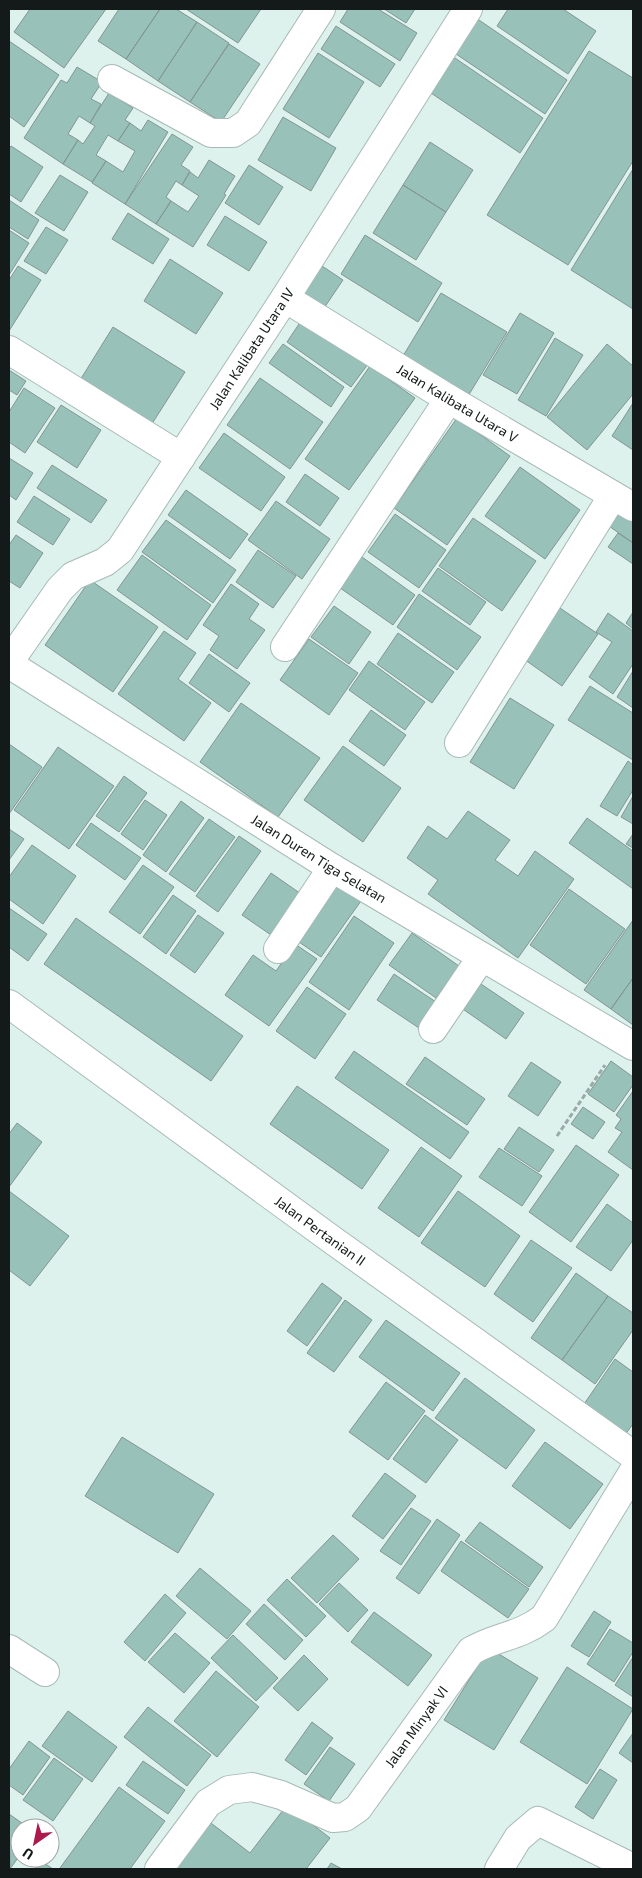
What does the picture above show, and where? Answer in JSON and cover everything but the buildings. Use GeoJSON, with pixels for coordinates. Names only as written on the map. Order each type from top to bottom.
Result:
{"type":"FeatureCollection","features":[{"type":"Feature","properties":{"kind":"street"},"geometry":{"type":"LineString","coordinates":[[112,79],[211,133],[233,133],[248,123],[321,9]]}},
{"type":"Feature","properties":{"kind":"street","name":"Jalan Kalibata Utara IV"},"geometry":{"type":"LineString","coordinates":[[9,663],[60,589],[73,576],[105,562],[120,550],[285,298],[468,9]]}},
{"type":"Feature","properties":{"kind":"street","name":"Jalan Kalibata Utara V"},"geometry":{"type":"LineString","coordinates":[[285,298],[448,399],[623,502]]}},
{"type":"Feature","properties":{"kind":"street"},"geometry":{"type":"LineString","coordinates":[[9,350],[181,457]]}},
{"type":"Feature","properties":{"kind":"street"},"geometry":{"type":"LineString","coordinates":[[285,647],[448,399]]}},
{"type":"Feature","properties":{"kind":"street"},"geometry":{"type":"LineString","coordinates":[[458,743],[623,502]]}},
{"type":"Feature","properties":{"kind":"street","name":"Jalan Duren Tiga Selatan"},"geometry":{"type":"LineString","coordinates":[[9,663],[332,868],[481,958],[628,1043]]}},
{"type":"Feature","properties":{"kind":"street"},"geometry":{"type":"LineString","coordinates":[[278,950],[332,868]]}},
{"type":"Feature","properties":{"kind":"street"},"geometry":{"type":"LineString","coordinates":[[433,1029],[481,958]]}},
{"type":"Feature","properties":{"kind":"street","name":"Jalan Pertanian II"},"geometry":{"type":"LineString","coordinates":[[9,1004],[331,1239],[633,1455]]}},
{"type":"Feature","properties":{"kind":"street","name":"Jalan Minyak VI"},"geometry":{"type":"LineString","coordinates":[[159,1869],[208,1803],[229,1790],[252,1787],[281,1795],[333,1818],[345,1817],[358,1808],[471,1651],[489,1641],[512,1636],[530,1629],[544,1618],[633,1472]]}},
{"type":"Feature","properties":{"kind":"street"},"geometry":{"type":"LineString","coordinates":[[9,1649],[46,1672]]}},
{"type":"Feature","properties":{"kind":"street"},"geometry":{"type":"LineString","coordinates":[[499,1869],[518,1838],[538,1821],[619,1866]]}},
{"type":"Feature","properties":{"kind":"path"},"geometry":{"type":"LineString","coordinates":[[557,1136],[628,1043]]}}]}
